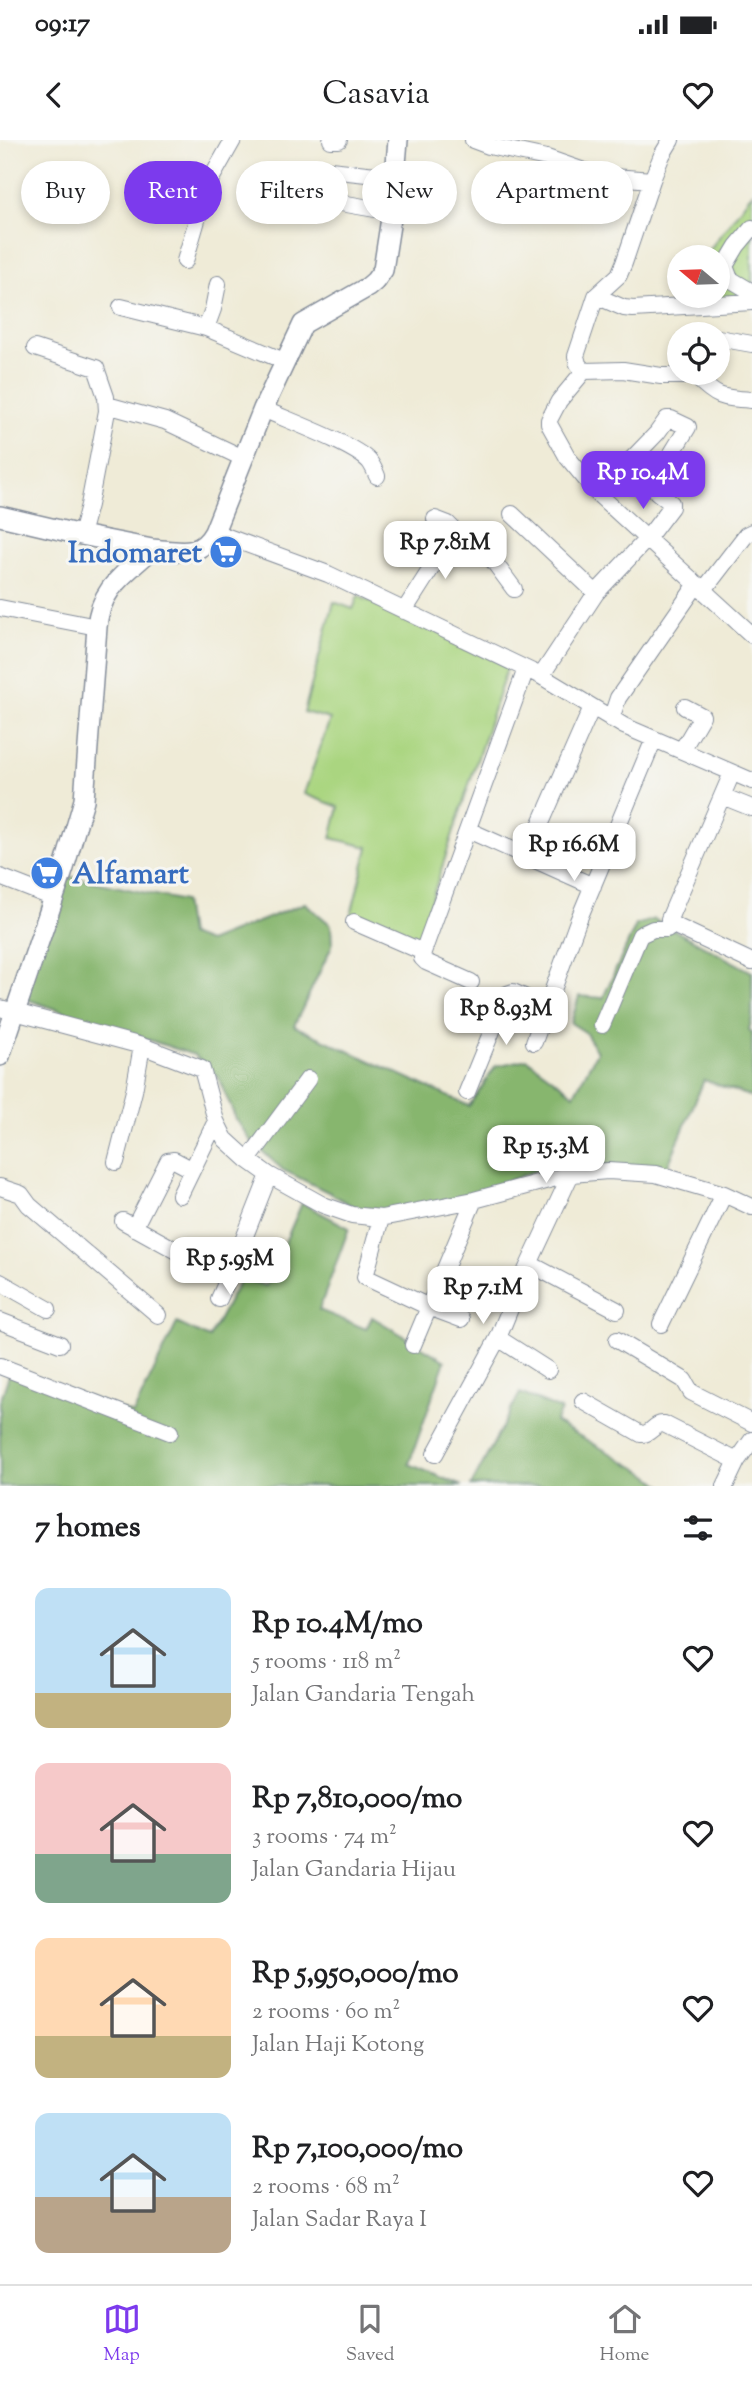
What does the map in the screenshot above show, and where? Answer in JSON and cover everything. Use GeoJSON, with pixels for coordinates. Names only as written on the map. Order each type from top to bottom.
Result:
{"type":"FeatureCollection","features":[{"type":"Feature","properties":{"kind":"main road"},"geometry":{"type":"LineString","coordinates":[[396,161],[398,140]]}},
{"type":"Feature","properties":{"kind":"main road"},"geometry":{"type":"LineString","coordinates":[[0,516],[152,549],[187,552],[207,545],[263,409],[303,324],[368,287],[380,276],[386,260],[390,224]]}},
{"type":"Feature","properties":{"kind":"main road"},"geometry":{"type":"LineString","coordinates":[[0,1056],[8,1011],[54,898],[84,800],[98,610],[113,584],[152,549]]}},
{"type":"Feature","properties":{"kind":"street"},"geometry":{"type":"LineString","coordinates":[[185,261],[207,186],[233,140]]}},
{"type":"Feature","properties":{"kind":"street"},"geometry":{"type":"LineString","coordinates":[[331,140],[339,140]]}},
{"type":"Feature","properties":{"kind":"street"},"geometry":{"type":"LineString","coordinates":[[473,140],[489,146],[521,145],[584,171],[652,180]]}},
{"type":"Feature","properties":{"kind":"street"},"geometry":{"type":"LineString","coordinates":[[584,371],[576,356],[596,296],[619,275],[652,180],[671,140]]}},
{"type":"Feature","properties":{"kind":"street"},"geometry":{"type":"LineString","coordinates":[[752,228],[725,266],[730,279],[752,292]]}},
{"type":"Feature","properties":{"kind":"street"},"geometry":{"type":"LineString","coordinates":[[206,328],[218,284]]}},
{"type":"Feature","properties":{"kind":"street"},"geometry":{"type":"LineString","coordinates":[[596,296],[633,309],[752,302]]}},
{"type":"Feature","properties":{"kind":"street"},"geometry":{"type":"LineString","coordinates":[[121,307],[206,328],[283,364]]}},
{"type":"Feature","properties":{"kind":"street"},"geometry":{"type":"LineString","coordinates":[[730,340],[752,344]]}},
{"type":"Feature","properties":{"kind":"street"},"geometry":{"type":"LineString","coordinates":[[35,348],[96,368],[107,405],[81,535]]}},
{"type":"Feature","properties":{"kind":"street"},"geometry":{"type":"LineString","coordinates":[[253,356],[283,364]]}},
{"type":"Feature","properties":{"kind":"street"},"geometry":{"type":"LineString","coordinates":[[667,376],[623,370],[584,371],[559,401],[549,424],[568,458],[598,494],[752,635]]}},
{"type":"Feature","properties":{"kind":"street"},"geometry":{"type":"LineString","coordinates":[[706,385],[716,395],[752,400]]}},
{"type":"Feature","properties":{"kind":"street"},"geometry":{"type":"LineString","coordinates":[[107,405],[164,421],[243,458]]}},
{"type":"Feature","properties":{"kind":"street"},"geometry":{"type":"LineString","coordinates":[[263,409],[334,440],[363,456],[377,476]]}},
{"type":"Feature","properties":{"kind":"street"},"geometry":{"type":"LineString","coordinates":[[541,676],[596,593],[646,540],[672,506],[657,492],[653,484],[688,428],[667,419],[657,433],[598,494]]}},
{"type":"Feature","properties":{"kind":"street"},"geometry":{"type":"LineString","coordinates":[[512,514],[596,593]]}},
{"type":"Feature","properties":{"kind":"street"},"geometry":{"type":"LineString","coordinates":[[435,519],[448,524],[483,547],[514,589]]}},
{"type":"Feature","properties":{"kind":"street"},"geometry":{"type":"LineString","coordinates":[[404,611],[455,531]]}},
{"type":"Feature","properties":{"kind":"street"},"geometry":{"type":"LineString","coordinates":[[214,532],[328,574],[541,676],[611,719],[752,781]]}},
{"type":"Feature","properties":{"kind":"street"},"geometry":{"type":"LineString","coordinates":[[611,719],[618,698],[700,588],[746,535],[752,532]]}},
{"type":"Feature","properties":{"kind":"street"},"geometry":{"type":"LineString","coordinates":[[0,608],[97,627]]}},
{"type":"Feature","properties":{"kind":"street"},"geometry":{"type":"LineString","coordinates":[[471,982],[426,962],[422,958],[423,952],[526,669]]}},
{"type":"Feature","properties":{"kind":"street"},"geometry":{"type":"LineString","coordinates":[[527,855],[592,707]]}},
{"type":"Feature","properties":{"kind":"street"},"geometry":{"type":"LineString","coordinates":[[682,750],[702,716],[685,707]]}},
{"type":"Feature","properties":{"kind":"street"},"geometry":{"type":"LineString","coordinates":[[534,1042],[593,886],[654,739]]}},
{"type":"Feature","properties":{"kind":"street"},"geometry":{"type":"LineString","coordinates":[[602,1025],[640,935],[653,929],[667,929],[671,924],[670,914],[732,773]]}},
{"type":"Feature","properties":{"kind":"street"},"geometry":{"type":"LineString","coordinates":[[722,796],[752,808]]}},
{"type":"Feature","properties":{"kind":"street"},"geometry":{"type":"LineString","coordinates":[[468,830],[593,886]]}},
{"type":"Feature","properties":{"kind":"street"},"geometry":{"type":"LineString","coordinates":[[0,877],[54,898]]}},
{"type":"Feature","properties":{"kind":"street"},"geometry":{"type":"LineString","coordinates":[[354,922],[423,952]]}},
{"type":"Feature","properties":{"kind":"street"},"geometry":{"type":"LineString","coordinates":[[671,924],[752,962]]}},
{"type":"Feature","properties":{"kind":"street"},"geometry":{"type":"LineString","coordinates":[[467,1092],[508,994],[513,992],[546,1007]]}},
{"type":"Feature","properties":{"kind":"street"},"geometry":{"type":"LineString","coordinates":[[8,1011],[142,1046],[202,1069],[214,1125],[223,1145]]}},
{"type":"Feature","properties":{"kind":"street"},"geometry":{"type":"LineString","coordinates":[[116,1162],[142,1046]]}},
{"type":"Feature","properties":{"kind":"street"},"geometry":{"type":"LineString","coordinates":[[248,1160],[308,1079]]}},
{"type":"Feature","properties":{"kind":"street"},"geometry":{"type":"LineString","coordinates":[[214,1125],[248,1160],[270,1175],[323,1205],[352,1215],[381,1218],[474,1200],[571,1174],[608,1171],[656,1174],[724,1194],[752,1207]]}},
{"type":"Feature","properties":{"kind":"street"},"geometry":{"type":"LineString","coordinates":[[180,1195],[214,1125]]}},
{"type":"Feature","properties":{"kind":"street"},"geometry":{"type":"LineString","coordinates":[[191,1169],[174,1160],[168,1161],[129,1224],[228,1279]]}},
{"type":"Feature","properties":{"kind":"street"},"geometry":{"type":"LineString","coordinates":[[435,1454],[498,1338],[571,1174]]}},
{"type":"Feature","properties":{"kind":"street"},"geometry":{"type":"LineString","coordinates":[[219,1299],[270,1175]]}},
{"type":"Feature","properties":{"kind":"street"},"geometry":{"type":"LineString","coordinates":[[0,1186],[21,1194],[29,1205],[158,1315]]}},
{"type":"Feature","properties":{"kind":"street"},"geometry":{"type":"LineString","coordinates":[[661,1324],[724,1194]]}},
{"type":"Feature","properties":{"kind":"street"},"geometry":{"type":"LineString","coordinates":[[413,1345],[474,1200]]}},
{"type":"Feature","properties":{"kind":"street"},"geometry":{"type":"LineString","coordinates":[[381,1218],[365,1277],[461,1320]]}},
{"type":"Feature","properties":{"kind":"street"},"geometry":{"type":"LineString","coordinates":[[530,1264],[617,1310]]}},
{"type":"Feature","properties":{"kind":"street"},"geometry":{"type":"LineString","coordinates":[[0,1282],[48,1309]]}},
{"type":"Feature","properties":{"kind":"street"},"geometry":{"type":"LineString","coordinates":[[0,1321],[60,1344]]}},
{"type":"Feature","properties":{"kind":"street"},"geometry":{"type":"LineString","coordinates":[[498,1338],[548,1370]]}},
{"type":"Feature","properties":{"kind":"street"},"geometry":{"type":"LineString","coordinates":[[617,1340],[684,1380],[691,1392],[752,1423]]}},
{"type":"Feature","properties":{"kind":"street"},"geometry":{"type":"LineString","coordinates":[[0,1366],[170,1432]]}},
{"type":"Feature","properties":{"kind":"street"},"geometry":{"type":"LineString","coordinates":[[583,1401],[640,1434],[648,1434],[658,1424],[664,1424],[737,1461]]}},
{"type":"Feature","properties":{"kind":"street"},"geometry":{"type":"LineString","coordinates":[[724,1486],[752,1440]]}},
{"type":"Feature","properties":{"kind":"green space"},"geometry":{"type":"Polygon","coordinates":[[[752,193],[752,299],[730,302],[730,245],[713,245],[752,193]]]}},
{"type":"Feature","properties":{"kind":"green space"},"geometry":{"type":"Polygon","coordinates":[[[358,596],[509,662],[416,947],[351,915],[368,847],[331,838],[339,807],[304,794],[330,719],[304,712],[334,602],[353,609],[358,596]]]}},
{"type":"Feature","properties":{"kind":"green space"},"geometry":{"type":"Polygon","coordinates":[[[54,873],[184,901],[189,935],[208,942],[305,903],[331,925],[332,946],[294,1026],[469,1106],[496,1066],[527,1059],[574,1094],[597,1052],[585,1032],[571,1023],[579,996],[603,998],[636,925],[654,919],[752,972],[752,1017],[749,1030],[752,1032],[752,1097],[704,1080],[667,1168],[547,1166],[476,1193],[409,1210],[362,1212],[283,1170],[251,1141],[236,1119],[218,1077],[194,1055],[17,996],[54,873]]]}},
{"type":"Feature","properties":{"kind":"green space"},"geometry":{"type":"Polygon","coordinates":[[[302,1203],[349,1228],[319,1310],[366,1329],[372,1317],[445,1361],[409,1464],[462,1486],[0,1486],[0,1402],[11,1369],[133,1414],[177,1323],[209,1338],[241,1278],[266,1286],[302,1203]]]}},
{"type":"Feature","properties":{"kind":"green space"},"geometry":{"type":"Polygon","coordinates":[[[520,1393],[561,1410],[555,1422],[647,1474],[663,1486],[471,1486],[520,1393]]]}},
{"type":"Feature","properties":{"kind":"place","name":"Indomaret"},"geometry":{"type":"Point","coordinates":[226,552]}},
{"type":"Feature","properties":{"kind":"place","name":"Alfamart"},"geometry":{"type":"Point","coordinates":[47,873]}}]}
